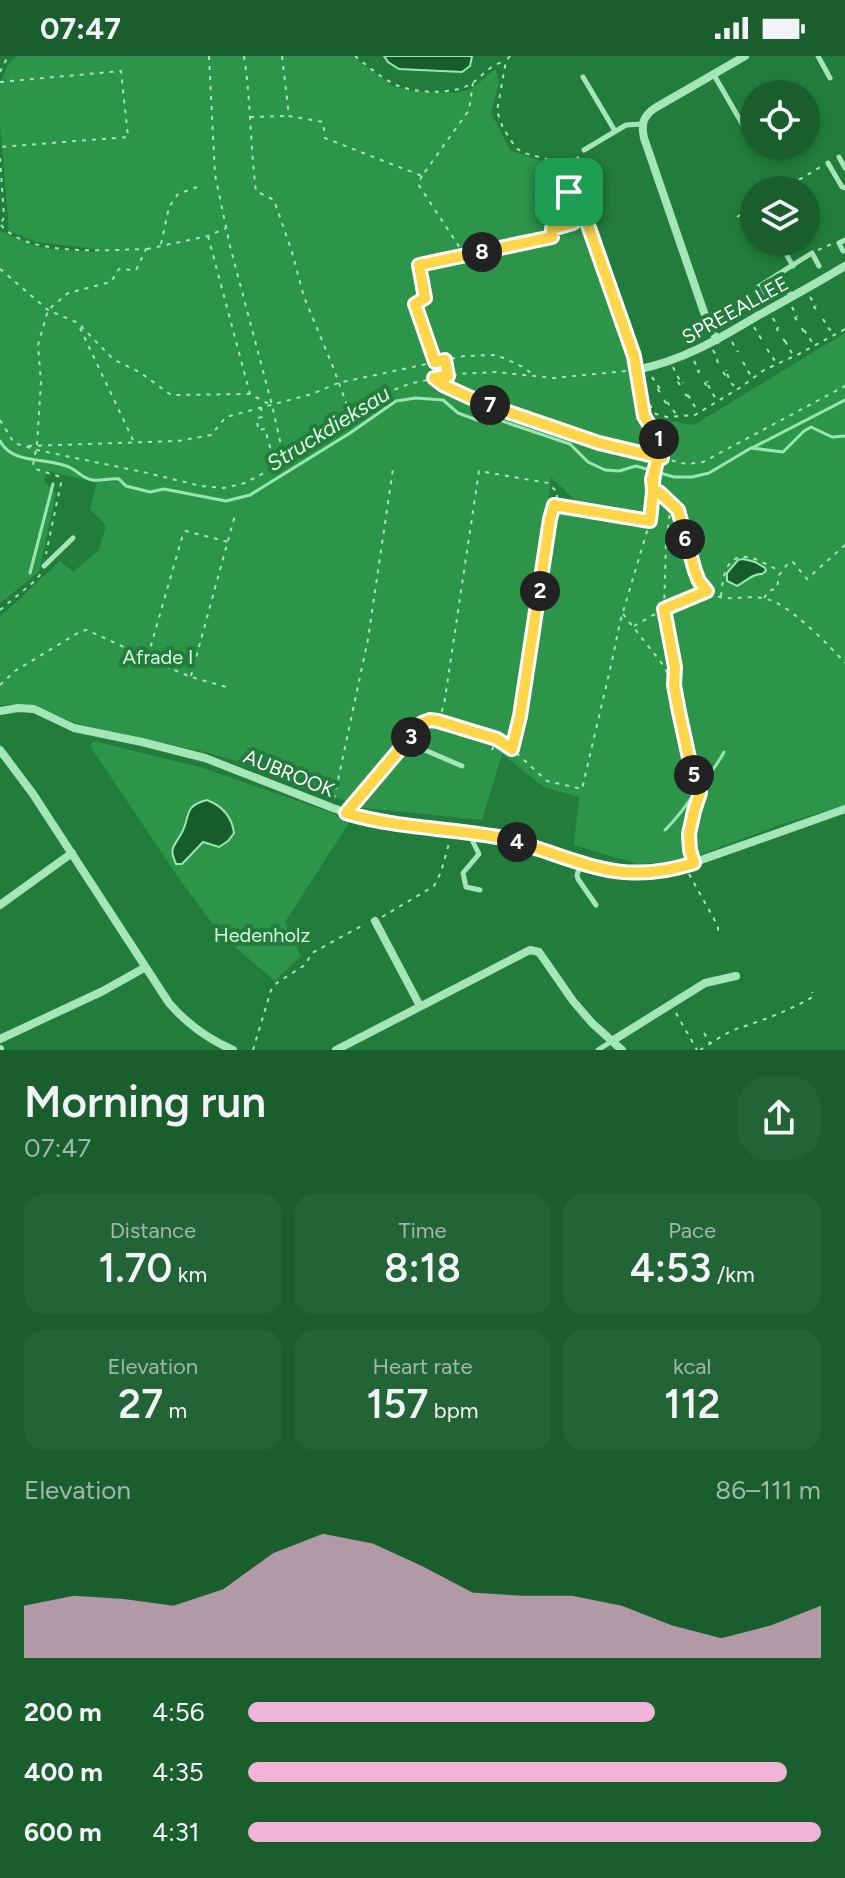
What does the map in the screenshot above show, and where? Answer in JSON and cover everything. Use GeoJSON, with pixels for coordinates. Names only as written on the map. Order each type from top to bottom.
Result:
{"type":"FeatureCollection","features":[{"type":"Feature","properties":{"kind":"street"},"geometry":{"type":"LineString","coordinates":[[717,340],[707,321],[673,225],[642,124],[647,114],[655,108],[745,56]]}},
{"type":"Feature","properties":{"kind":"street","name":"SPREEALLEE"},"geometry":{"type":"LineString","coordinates":[[636,370],[690,354],[845,266]]}},
{"type":"Feature","properties":{"kind":"street","name":"AUBROOK"},"geometry":{"type":"LineString","coordinates":[[0,711],[34,709],[74,728],[205,758],[377,822],[504,838],[621,873],[635,874],[694,863],[845,809]]}},
{"type":"Feature","properties":{"kind":"street"},"geometry":{"type":"LineString","coordinates":[[0,750],[33,794],[169,1003],[183,1019],[233,1050]]}},
{"type":"Feature","properties":{"kind":"street"},"geometry":{"type":"LineString","coordinates":[[0,905],[72,853]]}},
{"type":"Feature","properties":{"kind":"street"},"geometry":{"type":"LineString","coordinates":[[375,921],[420,1006]]}},
{"type":"Feature","properties":{"kind":"street"},"geometry":{"type":"LineString","coordinates":[[337,1050],[526,951],[535,950],[542,955],[573,1001],[622,1050]]}},
{"type":"Feature","properties":{"kind":"street"},"geometry":{"type":"LineString","coordinates":[[0,1039],[103,991],[144,968]]}},
{"type":"Feature","properties":{"kind":"street"},"geometry":{"type":"LineString","coordinates":[[612,1041],[705,983],[736,976]]}},
{"type":"Feature","properties":{"kind":"lane"},"geometry":{"type":"LineString","coordinates":[[818,56],[830,78]]}},
{"type":"Feature","properties":{"kind":"lane"},"geometry":{"type":"LineString","coordinates":[[714,74],[740,120]]}},
{"type":"Feature","properties":{"kind":"lane"},"geometry":{"type":"LineString","coordinates":[[583,77],[615,131]]}},
{"type":"Feature","properties":{"kind":"lane"},"geometry":{"type":"LineString","coordinates":[[584,150],[626,125],[642,124]]}},
{"type":"Feature","properties":{"kind":"lane"},"geometry":{"type":"LineString","coordinates":[[839,157],[845,168]]}},
{"type":"Feature","properties":{"kind":"lane"},"geometry":{"type":"LineString","coordinates":[[828,163],[845,188]]}},
{"type":"Feature","properties":{"kind":"lane"},"geometry":{"type":"LineString","coordinates":[[842,241],[843,251]]}},
{"type":"Feature","properties":{"kind":"lane"},"geometry":{"type":"LineString","coordinates":[[787,256],[793,266]]}},
{"type":"Feature","properties":{"kind":"lane"},"geometry":{"type":"LineString","coordinates":[[763,295],[758,287],[808,256]]}},
{"type":"Feature","properties":{"kind":"lane"},"geometry":{"type":"LineString","coordinates":[[814,256],[819,266]]}},
{"type":"Feature","properties":{"kind":"lane"},"geometry":{"type":"LineString","coordinates":[[779,275],[789,298]]}},
{"type":"Feature","properties":{"kind":"lane"},"geometry":{"type":"LineString","coordinates":[[44,566],[73,538]]}},
{"type":"Feature","properties":{"kind":"lane"},"geometry":{"type":"LineString","coordinates":[[346,813],[403,745],[413,745],[462,766]]}},
{"type":"Feature","properties":{"kind":"lane"},"geometry":{"type":"LineString","coordinates":[[474,834],[473,842],[479,854],[463,873],[466,887],[480,890]]}},
{"type":"Feature","properties":{"kind":"lane"},"geometry":{"type":"LineString","coordinates":[[581,863],[578,879],[596,905]]}},
{"type":"Feature","properties":{"kind":"lane"},"geometry":{"type":"LineString","coordinates":[[598,1050],[612,1041]]}},
{"type":"Feature","properties":{"kind":"path"},"geometry":{"type":"LineString","coordinates":[[0,72],[8,56]]}},
{"type":"Feature","properties":{"kind":"path"},"geometry":{"type":"LineString","coordinates":[[209,56],[215,175],[284,461]]}},
{"type":"Feature","properties":{"kind":"path"},"geometry":{"type":"LineString","coordinates":[[244,56],[256,191],[274,200],[307,305],[351,416]]}},
{"type":"Feature","properties":{"kind":"path"},"geometry":{"type":"LineString","coordinates":[[282,56],[289,116]]}},
{"type":"Feature","properties":{"kind":"path"},"geometry":{"type":"LineString","coordinates":[[355,56],[396,85],[446,91],[456,91],[473,83],[490,67],[506,61]]}},
{"type":"Feature","properties":{"kind":"path"},"geometry":{"type":"LineString","coordinates":[[510,56],[506,61],[497,111],[503,128],[516,148],[566,164],[584,150]]}},
{"type":"Feature","properties":{"kind":"path"},"geometry":{"type":"LineString","coordinates":[[0,82],[121,71],[128,137],[0,147]]}},
{"type":"Feature","properties":{"kind":"path"},"geometry":{"type":"LineString","coordinates":[[465,255],[418,184],[469,110],[473,83]]}},
{"type":"Feature","properties":{"kind":"path"},"geometry":{"type":"LineString","coordinates":[[250,117],[289,116],[323,122],[325,138],[422,176]]}},
{"type":"Feature","properties":{"kind":"path"},"geometry":{"type":"LineString","coordinates":[[0,158],[4,217],[1,225],[8,233],[35,244],[104,252],[146,249],[208,236],[226,228]]}},
{"type":"Feature","properties":{"kind":"path"},"geometry":{"type":"LineString","coordinates":[[806,176],[828,163]]}},
{"type":"Feature","properties":{"kind":"path"},"geometry":{"type":"LineString","coordinates":[[403,745],[422,723],[438,721],[497,739],[547,781],[582,789],[622,613],[650,521],[652,479],[660,458],[659,440],[644,416],[634,356],[566,164]]}},
{"type":"Feature","properties":{"kind":"path"},"geometry":{"type":"LineString","coordinates":[[160,245],[169,207],[178,194],[197,187]]}},
{"type":"Feature","properties":{"kind":"path"},"geometry":{"type":"LineString","coordinates":[[573,223],[564,199],[575,188]]}},
{"type":"Feature","properties":{"kind":"path"},"geometry":{"type":"LineString","coordinates":[[435,362],[415,304],[425,298],[419,265],[552,237],[552,229],[573,223],[589,226]]}},
{"type":"Feature","properties":{"kind":"path"},"geometry":{"type":"LineString","coordinates":[[208,236],[250,394]]}},
{"type":"Feature","properties":{"kind":"path"},"geometry":{"type":"LineString","coordinates":[[820,249],[842,241]]}},
{"type":"Feature","properties":{"kind":"path"},"geometry":{"type":"LineString","coordinates":[[0,610],[41,574],[60,487],[60,479],[35,469],[33,465],[37,450],[41,382],[38,345],[48,310],[68,293],[111,282],[119,269],[136,270],[146,249]]}},
{"type":"Feature","properties":{"kind":"path"},"geometry":{"type":"LineString","coordinates":[[0,269],[48,310],[78,323],[113,359],[141,373],[171,395],[250,394],[272,405]]}},
{"type":"Feature","properties":{"kind":"path"},"geometry":{"type":"LineString","coordinates":[[806,289],[817,308]]}},
{"type":"Feature","properties":{"kind":"path"},"geometry":{"type":"LineString","coordinates":[[789,298],[798,318]]}},
{"type":"Feature","properties":{"kind":"path"},"geometry":{"type":"LineString","coordinates":[[768,310],[779,329]]}},
{"type":"Feature","properties":{"kind":"path"},"geometry":{"type":"LineString","coordinates":[[822,318],[836,333]]}},
{"type":"Feature","properties":{"kind":"path"},"geometry":{"type":"LineString","coordinates":[[750,321],[762,340]]}},
{"type":"Feature","properties":{"kind":"path"},"geometry":{"type":"LineString","coordinates":[[78,323],[135,444]]}},
{"type":"Feature","properties":{"kind":"path"},"geometry":{"type":"LineString","coordinates":[[804,328],[814,345]]}},
{"type":"Feature","properties":{"kind":"path"},"geometry":{"type":"LineString","coordinates":[[643,386],[653,411],[660,416],[691,416],[738,389],[764,369],[794,357],[845,329]]}},
{"type":"Feature","properties":{"kind":"path"},"geometry":{"type":"LineString","coordinates":[[727,334],[738,352]]}},
{"type":"Feature","properties":{"kind":"path"},"geometry":{"type":"LineString","coordinates":[[785,339],[794,357]]}},
{"type":"Feature","properties":{"kind":"path"},"geometry":{"type":"LineString","coordinates":[[767,349],[777,364]]}},
{"type":"Feature","properties":{"kind":"path"},"geometry":{"type":"LineString","coordinates":[[690,354],[700,372]]}},
{"type":"Feature","properties":{"kind":"path"},"geometry":{"type":"LineString","coordinates":[[24,446],[135,444],[211,435],[226,417],[312,394],[338,383],[464,356],[497,355],[535,376]]}},
{"type":"Feature","properties":{"kind":"path"},"geometry":{"type":"LineString","coordinates":[[445,360],[448,376]]}},
{"type":"Feature","properties":{"kind":"path"},"geometry":{"type":"LineString","coordinates":[[671,361],[681,383]]}},
{"type":"Feature","properties":{"kind":"path"},"geometry":{"type":"LineString","coordinates":[[743,362],[752,378]]}},
{"type":"Feature","properties":{"kind":"path"},"geometry":{"type":"LineString","coordinates":[[650,367],[661,391]]}},
{"type":"Feature","properties":{"kind":"path"},"geometry":{"type":"LineString","coordinates":[[0,420],[14,443],[37,450],[201,486],[224,488],[245,483],[275,467],[351,416],[412,383],[496,372],[573,377],[636,370]]}},
{"type":"Feature","properties":{"kind":"path"},"geometry":{"type":"LineString","coordinates":[[725,372],[738,389]]}},
{"type":"Feature","properties":{"kind":"path"},"geometry":{"type":"LineString","coordinates":[[434,378],[443,385],[505,411],[599,443],[686,464],[703,462],[845,386]]}},
{"type":"Feature","properties":{"kind":"path"},"geometry":{"type":"LineString","coordinates":[[706,383],[717,401]]}},
{"type":"Feature","properties":{"kind":"path"},"geometry":{"type":"LineString","coordinates":[[687,394],[699,413]]}},
{"type":"Feature","properties":{"kind":"path"},"geometry":{"type":"LineString","coordinates":[[666,401],[678,416]]}},
{"type":"Feature","properties":{"kind":"path"},"geometry":{"type":"LineString","coordinates":[[261,407],[262,417],[257,418],[258,430],[265,429],[275,467]]}},
{"type":"Feature","properties":{"kind":"path"},"geometry":{"type":"LineString","coordinates":[[333,808],[368,639],[393,469]]}},
{"type":"Feature","properties":{"kind":"path"},"geometry":{"type":"LineString","coordinates":[[438,721],[444,705],[479,471],[548,483],[558,493],[550,519],[520,716],[512,749]]}},
{"type":"Feature","properties":{"kind":"path"},"geometry":{"type":"LineString","coordinates":[[653,491],[659,492],[678,510],[695,571],[707,591],[721,597],[773,602],[798,618],[845,663]]}},
{"type":"Feature","properties":{"kind":"path"},"geometry":{"type":"LineString","coordinates":[[671,504],[664,609],[675,667],[674,685],[700,793],[689,834],[694,863]]}},
{"type":"Feature","properties":{"kind":"path"},"geometry":{"type":"LineString","coordinates":[[554,505],[650,521]]}},
{"type":"Feature","properties":{"kind":"path"},"geometry":{"type":"LineString","coordinates":[[191,677],[235,515]]}},
{"type":"Feature","properties":{"kind":"path"},"geometry":{"type":"LineString","coordinates":[[148,657],[183,534],[186,531],[228,542]]}},
{"type":"Feature","properties":{"kind":"path"},"geometry":{"type":"LineString","coordinates":[[763,599],[777,588],[781,571],[789,562],[793,562],[807,579],[845,545]]}},
{"type":"Feature","properties":{"kind":"path"},"geometry":{"type":"LineString","coordinates":[[721,597],[723,575],[727,566],[736,559],[755,559],[781,571]]}},
{"type":"Feature","properties":{"kind":"path"},"geometry":{"type":"LineString","coordinates":[[633,626],[707,591]]}},
{"type":"Feature","properties":{"kind":"path"},"geometry":{"type":"LineString","coordinates":[[622,613],[663,665],[674,685]]}},
{"type":"Feature","properties":{"kind":"path"},"geometry":{"type":"LineString","coordinates":[[0,685],[15,671],[87,630],[191,677],[230,688]]}},
{"type":"Feature","properties":{"kind":"path"},"geometry":{"type":"LineString","coordinates":[[492,750],[497,739]]}},
{"type":"Feature","properties":{"kind":"path"},"geometry":{"type":"LineString","coordinates":[[387,914],[434,886],[449,846]]}},
{"type":"Feature","properties":{"kind":"path"},"geometry":{"type":"LineString","coordinates":[[688,873],[718,931]]}},
{"type":"Feature","properties":{"kind":"path"},"geometry":{"type":"LineString","coordinates":[[253,1050],[271,990],[278,982],[305,965],[312,953],[375,921]]}},
{"type":"Feature","properties":{"kind":"path"},"geometry":{"type":"LineString","coordinates":[[671,1004],[699,1050],[737,1028],[749,1027],[798,1005],[814,996],[812,992]]}},
{"type":"Feature","properties":{"kind":"path"},"geometry":{"type":"LineString","coordinates":[[796,1001],[798,1005]]}},
{"type":"Feature","properties":{"kind":"path"},"geometry":{"type":"LineString","coordinates":[[776,1008],[779,1014]]}},
{"type":"Feature","properties":{"kind":"path"},"geometry":{"type":"LineString","coordinates":[[745,1020],[749,1027]]}},
{"type":"Feature","properties":{"kind":"path"},"geometry":{"type":"LineString","coordinates":[[724,1027],[728,1034]]}},
{"type":"Feature","properties":{"kind":"path"},"geometry":{"type":"LineString","coordinates":[[704,1033],[710,1044]]}},
{"type":"Feature","properties":{"kind":"green space","name":"Afrade I"},"geometry":{"type":"Polygon","coordinates":[[[16,56],[352,56],[394,87],[421,92],[457,93],[471,89],[496,69],[499,83],[491,113],[510,150],[553,165],[568,176],[574,192],[569,196],[576,218],[584,220],[603,272],[607,294],[631,365],[631,381],[647,417],[694,425],[845,333],[845,805],[779,825],[686,860],[638,864],[574,845],[579,797],[544,787],[502,754],[482,820],[365,808],[293,778],[209,753],[78,724],[39,708],[0,705],[0,617],[60,561],[73,572],[99,550],[106,526],[90,509],[97,483],[48,471],[44,480],[56,494],[39,572],[0,603],[0,231],[49,249],[95,252],[97,249],[36,242],[9,231],[0,122],[0,83],[16,56]],[[551,477],[547,512],[649,519],[648,515],[579,504],[551,477]]]}},
{"type":"Feature","properties":{"kind":"green space","name":"Hedenholz"},"geometry":{"type":"Polygon","coordinates":[[[94,741],[203,768],[332,813],[349,823],[285,922],[301,956],[275,981],[221,935],[90,746],[94,741]],[[196,803],[186,815],[182,833],[175,841],[198,849],[203,842],[196,803]]]}},
{"type":"Feature","properties":{"kind":"shaded area"},"geometry":{"type":"Polygon","coordinates":[[[384,56],[472,56],[470,66],[462,72],[399,69],[384,56]]]}},
{"type":"Feature","properties":{"kind":"shaded area"},"geometry":{"type":"Polygon","coordinates":[[[738,560],[755,562],[766,571],[737,586],[727,581],[727,573],[738,560]]]}},
{"type":"Feature","properties":{"kind":"shaded area"},"geometry":{"type":"Polygon","coordinates":[[[207,800],[225,813],[234,833],[219,847],[203,842],[182,864],[176,864],[173,848],[188,813],[207,800]]]}},
{"type":"Feature","properties":{"kind":"waterway","name":"Struckdieksau"},"geometry":{"type":"LineString","coordinates":[[0,441],[13,454],[62,464],[90,479],[119,479],[126,486],[150,492],[164,489],[226,501],[250,495],[396,401],[416,398],[443,400],[458,413],[477,420],[493,418],[570,444],[588,462],[605,470],[619,471],[636,466],[674,477],[709,473],[751,448],[783,452],[811,427],[832,437],[845,436]]}},
{"type":"Feature","properties":{"kind":"waterway"},"geometry":{"type":"LineString","coordinates":[[752,448],[845,400]]}},
{"type":"Feature","properties":{"kind":"waterway"},"geometry":{"type":"LineString","coordinates":[[30,573],[53,484]]}},
{"type":"Feature","properties":{"kind":"waterway"},"geometry":{"type":"LineString","coordinates":[[665,830],[724,752]]}},
{"type":"Feature","properties":{"kind":"route"},"geometry":{"type":"LineString","coordinates":[[569,192],[564,199],[573,223],[552,229],[552,237],[419,265],[425,298],[415,304],[435,362],[445,360],[448,376],[434,378],[443,385],[505,411],[599,443],[658,457],[656,464],[652,479],[653,491],[659,492],[678,510],[683,521],[695,571],[707,591],[664,609],[675,667],[674,685],[679,712],[700,793],[689,834],[694,863],[635,874],[581,863],[498,837],[377,822],[346,813],[422,723],[438,721],[497,739],[512,749],[554,505],[650,521],[652,479],[658,457],[662,458],[659,440],[644,416],[634,356],[605,270],[575,188],[569,192]]}}]}
